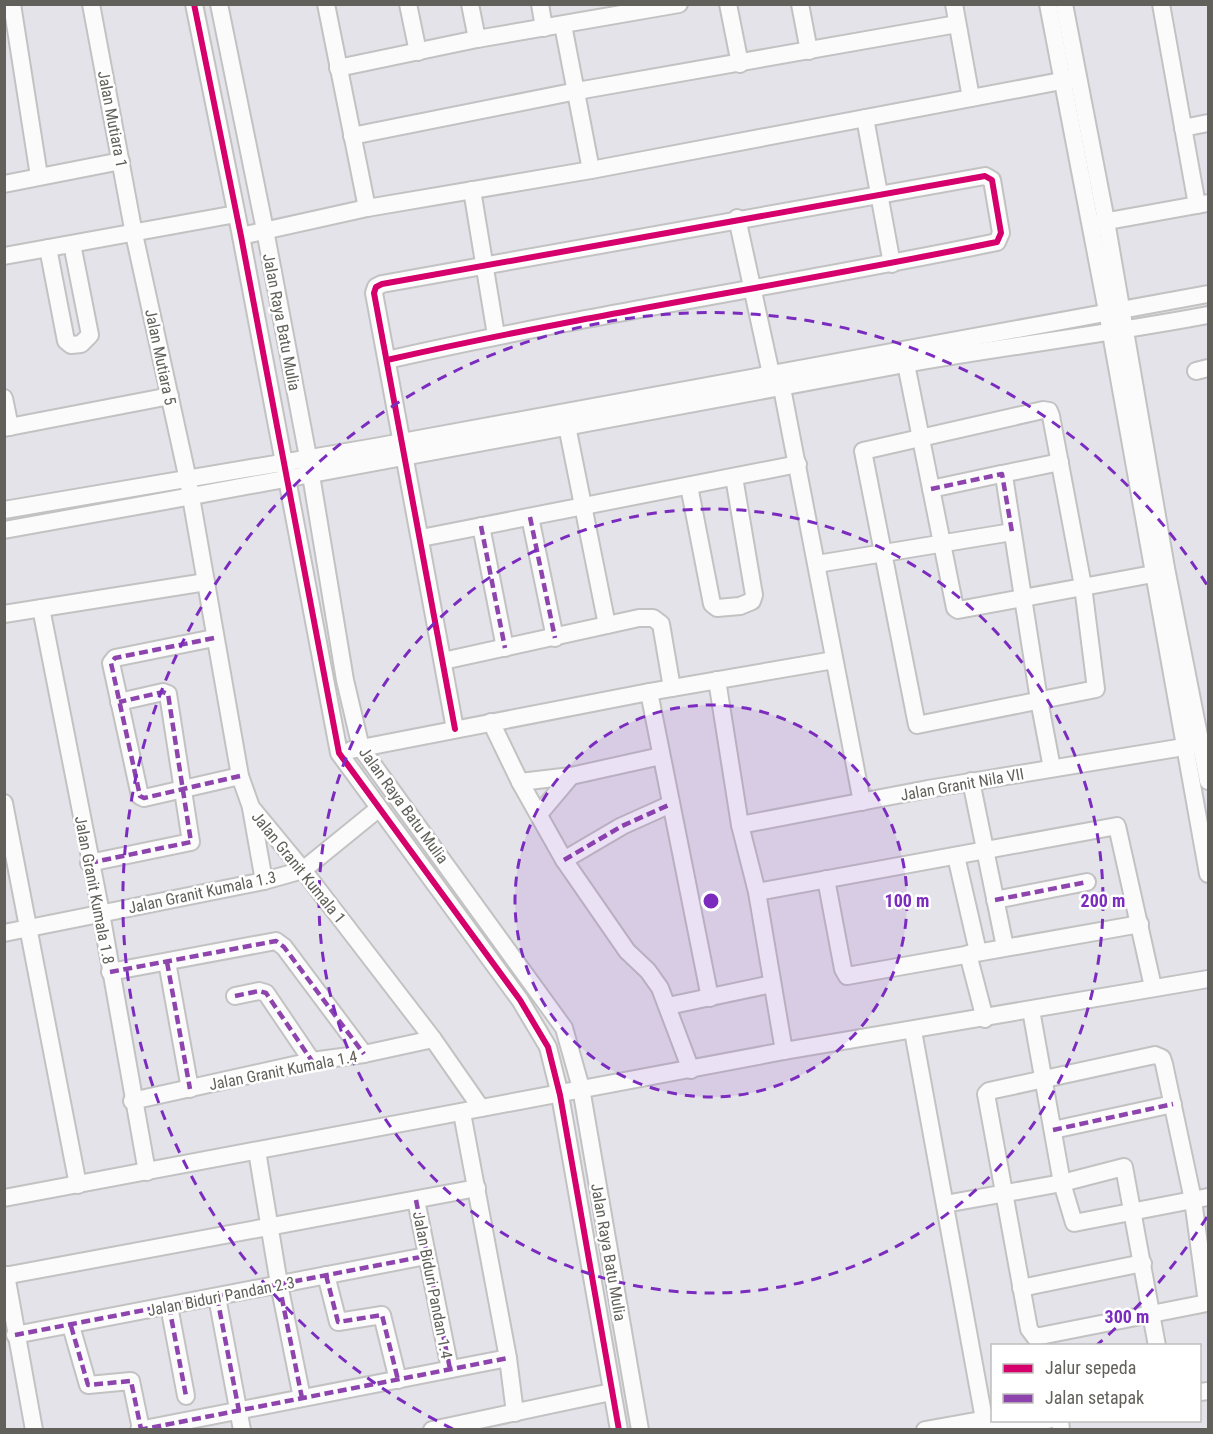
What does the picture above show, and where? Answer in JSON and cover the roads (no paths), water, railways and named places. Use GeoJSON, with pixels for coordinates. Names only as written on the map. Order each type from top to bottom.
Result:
{"type":"FeatureCollection","features":[{"type":"Feature","properties":{"kind":"street"},"geometry":{"type":"LineString","coordinates":[[12,4],[39,176]]}},
{"type":"Feature","properties":{"kind":"street","name":"Jalan Mutiara 1"},"geometry":{"type":"LineString","coordinates":[[91,4],[134,234]]}},
{"type":"Feature","properties":{"kind":"street"},"geometry":{"type":"LineString","coordinates":[[194,4],[241,236],[282,463],[339,753],[520,1000],[548,1047],[560,1095],[619,1430]]}},
{"type":"Feature","properties":{"kind":"street","name":"Jalan Raya Batu Mulia"},"geometry":{"type":"LineString","coordinates":[[219,4],[265,230],[308,457],[309,476],[345,680],[360,748],[564,1028],[581,1088],[640,1430]]}},
{"type":"Feature","properties":{"kind":"street"},"geometry":{"type":"LineString","coordinates":[[326,4],[367,208]]}},
{"type":"Feature","properties":{"kind":"street"},"geometry":{"type":"LineString","coordinates":[[408,4],[418,52]]}},
{"type":"Feature","properties":{"kind":"street"},"geometry":{"type":"LineString","coordinates":[[470,4],[477,39]]}},
{"type":"Feature","properties":{"kind":"street"},"geometry":{"type":"LineString","coordinates":[[540,4],[544,28]]}},
{"type":"Feature","properties":{"kind":"street"},"geometry":{"type":"LineString","coordinates":[[338,68],[477,39],[563,25],[590,12],[679,4]]}},
{"type":"Feature","properties":{"kind":"street"},"geometry":{"type":"LineString","coordinates":[[728,4],[740,64]]}},
{"type":"Feature","properties":{"kind":"street"},"geometry":{"type":"LineString","coordinates":[[800,4],[809,51]]}},
{"type":"Feature","properties":{"kind":"street"},"geometry":{"type":"LineString","coordinates":[[954,4],[970,98]]}},
{"type":"Feature","properties":{"kind":"street"},"geometry":{"type":"LineString","coordinates":[[1048,4],[1069,80],[1199,745],[1209,874]]}},
{"type":"Feature","properties":{"kind":"street"},"geometry":{"type":"LineString","coordinates":[[1064,4],[1069,80]]}},
{"type":"Feature","properties":{"kind":"street"},"geometry":{"type":"LineString","coordinates":[[1098,223],[1203,204],[1183,128],[1161,4]]}},
{"type":"Feature","properties":{"kind":"street"},"geometry":{"type":"LineString","coordinates":[[352,136],[577,91],[957,24]]}},
{"type":"Feature","properties":{"kind":"street"},"geometry":{"type":"LineString","coordinates":[[563,25],[591,170]]}},
{"type":"Feature","properties":{"kind":"street"},"geometry":{"type":"LineString","coordinates":[[241,236],[367,208],[591,170],[1069,80]]}},
{"type":"Feature","properties":{"kind":"street"},"geometry":{"type":"LineString","coordinates":[[865,118],[891,264]]}},
{"type":"Feature","properties":{"kind":"street"},"geometry":{"type":"LineString","coordinates":[[1183,128],[1209,123]]}},
{"type":"Feature","properties":{"kind":"street"},"geometry":{"type":"LineString","coordinates":[[4,183],[121,161]]}},
{"type":"Feature","properties":{"kind":"street"},"geometry":{"type":"LineString","coordinates":[[387,360],[496,335],[753,290],[997,242],[1001,233],[989,176],[738,219],[376,287],[374,293],[455,729]]}},
{"type":"Feature","properties":{"kind":"street"},"geometry":{"type":"LineString","coordinates":[[472,190],[496,335]]}},
{"type":"Feature","properties":{"kind":"street"},"geometry":{"type":"LineString","coordinates":[[4,256],[134,234],[236,213]]}},
{"type":"Feature","properties":{"kind":"street"},"geometry":{"type":"LineString","coordinates":[[738,219],[771,374],[782,388],[862,802]]}},
{"type":"Feature","properties":{"kind":"street","name":"Jalan Mutiara 5"},"geometry":{"type":"LineString","coordinates":[[134,234],[189,489]]}},
{"type":"Feature","properties":{"kind":"street"},"geometry":{"type":"LineString","coordinates":[[48,248],[66,341],[71,345],[81,344],[90,335],[72,244]]}},
{"type":"Feature","properties":{"kind":"street"},"geometry":{"type":"LineString","coordinates":[[4,530],[189,489],[308,457],[1209,294]]}},
{"type":"Feature","properties":{"kind":"street"},"geometry":{"type":"LineString","coordinates":[[4,510],[286,480],[906,364],[1209,315]]}},
{"type":"Feature","properties":{"kind":"street"},"geometry":{"type":"LineString","coordinates":[[1117,331],[1153,574],[1209,781]]}},
{"type":"Feature","properties":{"kind":"street"},"geometry":{"type":"LineString","coordinates":[[906,364],[956,609],[1153,574]]}},
{"type":"Feature","properties":{"kind":"street"},"geometry":{"type":"LineString","coordinates":[[4,398],[7,428],[170,396]]}},
{"type":"Feature","properties":{"kind":"street"},"geometry":{"type":"LineString","coordinates":[[1046,410],[1051,416],[1083,586],[1096,689],[915,724],[884,555],[862,453],[865,448],[921,437],[1046,410]]}},
{"type":"Feature","properties":{"kind":"street"},"geometry":{"type":"LineString","coordinates":[[567,426],[607,625]]}},
{"type":"Feature","properties":{"kind":"street"},"geometry":{"type":"LineString","coordinates":[[931,489],[1060,462]]}},
{"type":"Feature","properties":{"kind":"street"},"geometry":{"type":"LineString","coordinates":[[421,538],[798,464]]}},
{"type":"Feature","properties":{"kind":"street"},"geometry":{"type":"LineString","coordinates":[[1002,474],[1038,700],[1052,768]]}},
{"type":"Feature","properties":{"kind":"street"},"geometry":{"type":"LineString","coordinates":[[689,486],[712,603],[717,608],[740,606],[752,601],[754,595],[734,477]]}},
{"type":"Feature","properties":{"kind":"street","name":"Jalan Granit Kumala 1"},"geometry":{"type":"LineString","coordinates":[[189,489],[240,776],[251,807],[303,870],[433,1039],[481,1108]]}},
{"type":"Feature","properties":{"kind":"street"},"geometry":{"type":"LineString","coordinates":[[530,517],[555,638]]}},
{"type":"Feature","properties":{"kind":"street"},"geometry":{"type":"LineString","coordinates":[[481,526],[505,648]]}},
{"type":"Feature","properties":{"kind":"street"},"geometry":{"type":"LineString","coordinates":[[817,564],[884,555],[1012,532]]}},
{"type":"Feature","properties":{"kind":"street"},"geometry":{"type":"LineString","coordinates":[[4,614],[206,582]]}},
{"type":"Feature","properties":{"kind":"street","name":"Jalan Granit Kumala 1.8"},"geometry":{"type":"LineString","coordinates":[[41,608],[101,913],[132,1101],[147,1172]]}},
{"type":"Feature","properties":{"kind":"street"},"geometry":{"type":"LineString","coordinates":[[443,661],[646,617],[657,620],[661,624],[672,688]]}},
{"type":"Feature","properties":{"kind":"street"},"geometry":{"type":"LineString","coordinates":[[214,638],[112,660],[119,702],[140,796],[144,798],[240,776]]}},
{"type":"Feature","properties":{"kind":"street"},"geometry":{"type":"LineString","coordinates":[[339,753],[649,692],[834,660]]}},
{"type":"Feature","properties":{"kind":"street"},"geometry":{"type":"LineString","coordinates":[[717,680],[740,825],[757,892],[784,1051]]}},
{"type":"Feature","properties":{"kind":"street"},"geometry":{"type":"LineString","coordinates":[[90,863],[190,843],[168,694],[163,692],[119,702]]}},
{"type":"Feature","properties":{"kind":"street"},"geometry":{"type":"LineString","coordinates":[[649,692],[710,998]]}},
{"type":"Feature","properties":{"kind":"street"},"geometry":{"type":"LineString","coordinates":[[491,722],[520,782],[564,860],[627,951],[648,971],[668,1006],[691,1070]]}},
{"type":"Feature","properties":{"kind":"street","name":"Jalan Granit Nila VII"},"geometry":{"type":"LineString","coordinates":[[740,825],[971,782],[1199,745]]}},
{"type":"Feature","properties":{"kind":"street"},"geometry":{"type":"LineString","coordinates":[[520,782],[571,776],[661,756]]}},
{"type":"Feature","properties":{"kind":"street"},"geometry":{"type":"LineString","coordinates":[[539,814],[571,776]]}},
{"type":"Feature","properties":{"kind":"street"},"geometry":{"type":"LineString","coordinates":[[971,782],[1005,947]]}},
{"type":"Feature","properties":{"kind":"street"},"geometry":{"type":"LineString","coordinates":[[4,803],[78,1185]]}},
{"type":"Feature","properties":{"kind":"street"},"geometry":{"type":"LineString","coordinates":[[564,860],[622,826],[671,804]]}},
{"type":"Feature","properties":{"kind":"street"},"geometry":{"type":"LineString","coordinates":[[251,807],[264,881]]}},
{"type":"Feature","properties":{"kind":"street"},"geometry":{"type":"LineString","coordinates":[[303,870],[378,809]]}},
{"type":"Feature","properties":{"kind":"street"},"geometry":{"type":"LineString","coordinates":[[757,892],[1117,826],[1153,987]]}},
{"type":"Feature","properties":{"kind":"street"},"geometry":{"type":"LineString","coordinates":[[956,856],[985,1019]]}},
{"type":"Feature","properties":{"kind":"street","name":"Jalan Granit Kumala 1.3"},"geometry":{"type":"LineString","coordinates":[[4,933],[264,881],[303,870]]}},
{"type":"Feature","properties":{"kind":"street"},"geometry":{"type":"LineString","coordinates":[[826,879],[843,969],[847,976],[1140,924]]}},
{"type":"Feature","properties":{"kind":"street"},"geometry":{"type":"LineString","coordinates":[[995,900],[1087,882]]}},
{"type":"Feature","properties":{"kind":"street"},"geometry":{"type":"LineString","coordinates":[[110,972],[270,942],[279,943],[364,1054]]}},
{"type":"Feature","properties":{"kind":"street"},"geometry":{"type":"LineString","coordinates":[[167,962],[190,1089]]}},
{"type":"Feature","properties":{"kind":"street"},"geometry":{"type":"LineString","coordinates":[[4,1198],[784,1051],[985,1019],[1153,987],[1209,979]]}},
{"type":"Feature","properties":{"kind":"street"},"geometry":{"type":"LineString","coordinates":[[668,1006],[772,984]]}},
{"type":"Feature","properties":{"kind":"street"},"geometry":{"type":"LineString","coordinates":[[235,996],[259,991],[266,993],[312,1061]]}},
{"type":"Feature","properties":{"kind":"street"},"geometry":{"type":"LineString","coordinates":[[1031,1010],[1062,1183],[1072,1220],[1076,1224],[1201,1199]]}},
{"type":"Feature","properties":{"kind":"street"},"geometry":{"type":"LineString","coordinates":[[913,1031],[989,1424]]}},
{"type":"Feature","properties":{"kind":"street","name":"Jalan Granit Kumala 1.4"},"geometry":{"type":"LineString","coordinates":[[132,1101],[312,1061],[364,1054],[433,1039]]}},
{"type":"Feature","properties":{"kind":"street"},"geometry":{"type":"LineString","coordinates":[[1159,1055],[1164,1064],[1173,1104],[1201,1199],[1208,1303],[1035,1337],[1029,1329],[986,1094],[989,1091],[1043,1079],[1159,1055]]}},
{"type":"Feature","properties":{"kind":"street"},"geometry":{"type":"LineString","coordinates":[[1053,1130],[1173,1104]]}},
{"type":"Feature","properties":{"kind":"street"},"geometry":{"type":"LineString","coordinates":[[462,1113],[508,1358],[515,1413]]}},
{"type":"Feature","properties":{"kind":"street"},"geometry":{"type":"LineString","coordinates":[[257,1151],[279,1284],[302,1398]]}},
{"type":"Feature","properties":{"kind":"street"},"geometry":{"type":"LineString","coordinates":[[945,1204],[1062,1183],[1124,1167],[1157,1344]]}},
{"type":"Feature","properties":{"kind":"street"},"geometry":{"type":"LineString","coordinates":[[34,1430],[5,1275],[477,1188]]}},
{"type":"Feature","properties":{"kind":"street","name":"Jalan Biduri Pandan 1.4"},"geometry":{"type":"LineString","coordinates":[[416,1200],[450,1369]]}},
{"type":"Feature","properties":{"kind":"street","name":"Jalan Biduri Pandan 2.3"},"geometry":{"type":"LineString","coordinates":[[15,1335],[426,1256]]}},
{"type":"Feature","properties":{"kind":"street"},"geometry":{"type":"LineString","coordinates":[[1021,1288],[1143,1263]]}},
{"type":"Feature","properties":{"kind":"street"},"geometry":{"type":"LineString","coordinates":[[326,1275],[338,1322],[382,1315],[398,1380]]}},
{"type":"Feature","properties":{"kind":"street"},"geometry":{"type":"LineString","coordinates":[[218,1297],[242,1430]]}},
{"type":"Feature","properties":{"kind":"street"},"geometry":{"type":"LineString","coordinates":[[169,1306],[186,1396]]}},
{"type":"Feature","properties":{"kind":"street"},"geometry":{"type":"LineString","coordinates":[[71,1326],[88,1385],[131,1381],[140,1429],[508,1358]]}},
{"type":"Feature","properties":{"kind":"street"},"geometry":{"type":"LineString","coordinates":[[432,1430],[611,1392]]}},
{"type":"Feature","properties":{"kind":"street"},"geometry":{"type":"LineString","coordinates":[[925,1430],[1018,1422]]}}]}
